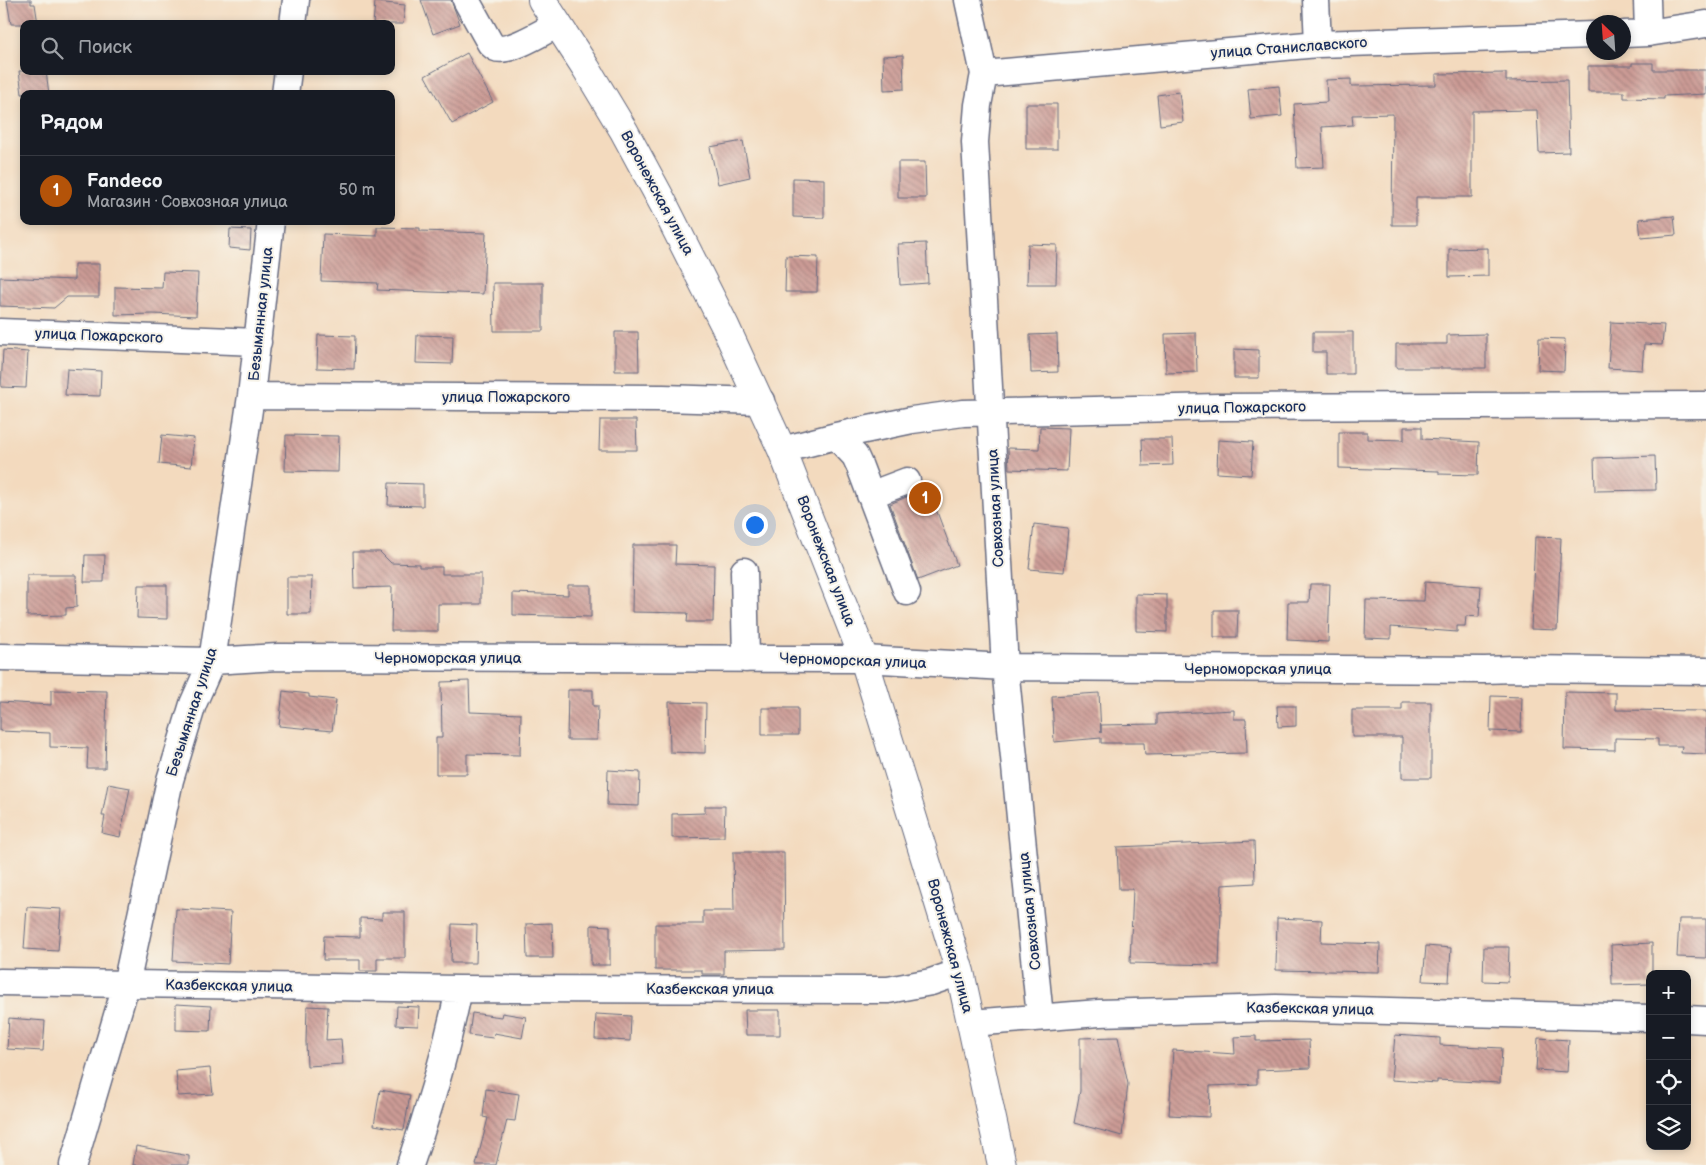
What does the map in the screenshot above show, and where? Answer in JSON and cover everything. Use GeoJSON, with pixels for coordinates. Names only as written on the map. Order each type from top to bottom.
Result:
{"type":"FeatureCollection","features":[{"type":"Feature","properties":{"kind":"highway","name":"Воронежская улица"},"geometry":{"type":"LineString","coordinates":[[542,0],[624,131],[663,203],[761,401],[782,450],[864,659],[960,972],[1002,1165]]}},
{"type":"Feature","properties":{"kind":"street"},"geometry":{"type":"LineString","coordinates":[[294,20],[296,0]]}},
{"type":"Feature","properties":{"kind":"street"},"geometry":{"type":"LineString","coordinates":[[466,0],[490,43],[496,49],[521,44],[558,24]]}},
{"type":"Feature","properties":{"kind":"street","name":"Совхозная улица"},"geometry":{"type":"LineString","coordinates":[[968,0],[984,74],[978,105],[976,142],[1005,667],[1040,1016]]}},
{"type":"Feature","properties":{"kind":"street"},"geometry":{"type":"LineString","coordinates":[[1316,0],[1318,44]]}},
{"type":"Feature","properties":{"kind":"street"},"geometry":{"type":"LineString","coordinates":[[1647,0],[1636,33],[1706,24]]}},
{"type":"Feature","properties":{"kind":"street","name":"улица Станиславского"},"geometry":{"type":"LineString","coordinates":[[984,74],[1318,44],[1586,35]]}},
{"type":"Feature","properties":{"kind":"street"},"geometry":{"type":"LineString","coordinates":[[286,90],[287,75]]}},
{"type":"Feature","properties":{"kind":"street","name":"Безымянная улица"},"geometry":{"type":"LineString","coordinates":[[74,1165],[126,985],[170,780],[193,704],[212,661],[251,396],[271,225]]}},
{"type":"Feature","properties":{"kind":"street","name":"улица Пожарского"},"geometry":{"type":"LineString","coordinates":[[0,332],[258,342]]}},
{"type":"Feature","properties":{"kind":"street","name":"улица Пожарского"},"geometry":{"type":"LineString","coordinates":[[251,396],[654,398],[761,401]]}},
{"type":"Feature","properties":{"kind":"street","name":"улица Пожарского"},"geometry":{"type":"LineString","coordinates":[[782,450],[912,420],[963,413],[1218,407],[1706,405]]}},
{"type":"Feature","properties":{"kind":"street"},"geometry":{"type":"LineString","coordinates":[[836,436],[855,456],[907,592]]}},
{"type":"Feature","properties":{"kind":"street"},"geometry":{"type":"LineString","coordinates":[[870,495],[907,481]]}},
{"type":"Feature","properties":{"kind":"street"},"geometry":{"type":"LineString","coordinates":[[744,571],[746,659]]}},
{"type":"Feature","properties":{"kind":"street","name":"Черноморская улица"},"geometry":{"type":"LineString","coordinates":[[0,657],[212,661],[278,657],[864,659],[1005,667],[1706,671]]}},
{"type":"Feature","properties":{"kind":"street","name":"Казбекская улица"},"geometry":{"type":"LineString","coordinates":[[0,982],[459,988],[888,990],[931,982],[960,972]]}},
{"type":"Feature","properties":{"kind":"street"},"geometry":{"type":"LineString","coordinates":[[410,1165],[428,1111],[459,988]]}},
{"type":"Feature","properties":{"kind":"street","name":"Казбекская улица"},"geometry":{"type":"LineString","coordinates":[[971,1023],[1040,1016],[1099,1013],[1276,1008],[1646,1018]]}},
{"type":"Feature","properties":{"kind":"street"},"geometry":{"type":"LineString","coordinates":[[1691,1019],[1706,1020]]}},
{"type":"Feature","properties":{"kind":"building"},"geometry":{"type":"Polygon","coordinates":[[[7,0],[31,0],[31,4],[35,4],[37,20],[20,20],[20,24],[11,24],[7,0]]]}},
{"type":"Feature","properties":{"kind":"building"},"geometry":{"type":"Polygon","coordinates":[[[421,0],[451,0],[460,24],[433,34],[421,0]]]}},
{"type":"Feature","properties":{"kind":"building"},"geometry":{"type":"Polygon","coordinates":[[[375,2],[405,5],[403,24],[395,24],[395,20],[373,20],[375,2]]]}},
{"type":"Feature","properties":{"kind":"building"},"geometry":{"type":"Polygon","coordinates":[[[467,53],[493,102],[452,124],[425,76],[467,53]]]}},
{"type":"Feature","properties":{"kind":"building"},"geometry":{"type":"Polygon","coordinates":[[[903,55],[904,89],[884,90],[883,56],[903,55]]]}},
{"type":"Feature","properties":{"kind":"building"},"geometry":{"type":"Polygon","coordinates":[[[1632,63],[1653,63],[1653,70],[1706,70],[1706,94],[1664,96],[1664,99],[1624,98],[1624,92],[1588,92],[1588,66],[1632,66],[1632,63]]]}},
{"type":"Feature","properties":{"kind":"building"},"geometry":{"type":"Polygon","coordinates":[[[19,71],[20,75],[47,75],[48,90],[21,90],[19,71]]]}},
{"type":"Feature","properties":{"kind":"building"},"geometry":{"type":"Polygon","coordinates":[[[1506,73],[1506,81],[1567,80],[1569,152],[1539,153],[1537,110],[1472,111],[1472,197],[1416,197],[1416,225],[1392,225],[1393,114],[1352,115],[1353,125],[1322,127],[1324,167],[1297,168],[1294,104],[1327,102],[1326,80],[1351,79],[1351,86],[1436,85],[1436,74],[1506,73]]]}},
{"type":"Feature","properties":{"kind":"building"},"geometry":{"type":"Polygon","coordinates":[[[1279,86],[1282,116],[1251,119],[1248,89],[1279,86]]]}},
{"type":"Feature","properties":{"kind":"building"},"geometry":{"type":"Polygon","coordinates":[[[1179,92],[1183,122],[1160,125],[1157,95],[1179,92]]]}},
{"type":"Feature","properties":{"kind":"building"},"geometry":{"type":"Polygon","coordinates":[[[1026,104],[1057,104],[1057,149],[1026,149],[1026,104]]]}},
{"type":"Feature","properties":{"kind":"building"},"geometry":{"type":"Polygon","coordinates":[[[743,141],[750,177],[718,184],[710,147],[743,141]]]}},
{"type":"Feature","properties":{"kind":"building"},"geometry":{"type":"Polygon","coordinates":[[[898,162],[925,162],[926,198],[898,198],[898,162]]]}},
{"type":"Feature","properties":{"kind":"building"},"geometry":{"type":"Polygon","coordinates":[[[793,178],[824,179],[824,218],[793,217],[793,178]]]}},
{"type":"Feature","properties":{"kind":"building"},"geometry":{"type":"Polygon","coordinates":[[[1674,216],[1676,235],[1641,238],[1639,219],[1674,216]]]}},
{"type":"Feature","properties":{"kind":"building"},"geometry":{"type":"Polygon","coordinates":[[[377,227],[420,228],[420,231],[486,233],[483,294],[377,290],[378,283],[321,281],[323,234],[377,236],[377,227]]]}},
{"type":"Feature","properties":{"kind":"building"},"geometry":{"type":"Polygon","coordinates":[[[230,229],[251,230],[250,250],[229,248],[230,229]]]}},
{"type":"Feature","properties":{"kind":"building"},"geometry":{"type":"Polygon","coordinates":[[[926,243],[928,283],[900,285],[898,244],[926,243]]]}},
{"type":"Feature","properties":{"kind":"building"},"geometry":{"type":"Polygon","coordinates":[[[1028,244],[1057,245],[1056,284],[1027,284],[1028,244]]]}},
{"type":"Feature","properties":{"kind":"building"},"geometry":{"type":"Polygon","coordinates":[[[1488,248],[1488,276],[1449,277],[1449,249],[1488,248]]]}},
{"type":"Feature","properties":{"kind":"building"},"geometry":{"type":"Polygon","coordinates":[[[786,256],[818,257],[817,292],[785,292],[786,256]]]}},
{"type":"Feature","properties":{"kind":"building"},"geometry":{"type":"Polygon","coordinates":[[[74,264],[99,264],[99,297],[67,297],[54,308],[0,306],[0,277],[74,280],[74,264]]]}},
{"type":"Feature","properties":{"kind":"building"},"geometry":{"type":"Polygon","coordinates":[[[163,272],[198,273],[196,316],[115,315],[115,287],[162,288],[163,272]]]}},
{"type":"Feature","properties":{"kind":"building"},"geometry":{"type":"Polygon","coordinates":[[[493,283],[543,283],[543,331],[494,331],[493,283]]]}},
{"type":"Feature","properties":{"kind":"building"},"geometry":{"type":"Polygon","coordinates":[[[1611,322],[1664,325],[1662,345],[1644,344],[1642,370],[1608,368],[1611,322]]]}},
{"type":"Feature","properties":{"kind":"building"},"geometry":{"type":"Polygon","coordinates":[[[615,332],[638,332],[639,371],[615,371],[615,332]]]}},
{"type":"Feature","properties":{"kind":"building"},"geometry":{"type":"Polygon","coordinates":[[[1313,332],[1353,332],[1353,374],[1326,374],[1326,352],[1313,352],[1313,332]]]}},
{"type":"Feature","properties":{"kind":"building"},"geometry":{"type":"Polygon","coordinates":[[[1196,333],[1197,372],[1166,373],[1165,334],[1196,333]]]}},
{"type":"Feature","properties":{"kind":"building"},"geometry":{"type":"Polygon","coordinates":[[[1057,334],[1058,372],[1031,373],[1030,335],[1057,334]]]}},
{"type":"Feature","properties":{"kind":"building"},"geometry":{"type":"Polygon","coordinates":[[[1486,334],[1486,368],[1396,368],[1396,344],[1447,344],[1447,335],[1486,334]]]}},
{"type":"Feature","properties":{"kind":"building"},"geometry":{"type":"Polygon","coordinates":[[[318,335],[355,336],[354,369],[317,368],[318,335]]]}},
{"type":"Feature","properties":{"kind":"building"},"geometry":{"type":"Polygon","coordinates":[[[417,335],[453,336],[452,364],[416,363],[417,335]]]}},
{"type":"Feature","properties":{"kind":"building"},"geometry":{"type":"Polygon","coordinates":[[[1539,338],[1565,339],[1564,371],[1538,370],[1539,338]]]}},
{"type":"Feature","properties":{"kind":"building"},"geometry":{"type":"Polygon","coordinates":[[[1234,349],[1259,350],[1259,378],[1234,378],[1234,349]]]}},
{"type":"Feature","properties":{"kind":"building"},"geometry":{"type":"Polygon","coordinates":[[[3,350],[28,352],[26,388],[1,387],[3,350]]]}},
{"type":"Feature","properties":{"kind":"building"},"geometry":{"type":"Polygon","coordinates":[[[67,369],[101,371],[100,396],[65,395],[67,369]]]}},
{"type":"Feature","properties":{"kind":"building"},"geometry":{"type":"Polygon","coordinates":[[[600,420],[636,420],[637,450],[599,450],[600,420]]]}},
{"type":"Feature","properties":{"kind":"building"},"geometry":{"type":"Polygon","coordinates":[[[1040,427],[1069,428],[1067,471],[1009,469],[1008,448],[1039,449],[1040,427]]]}},
{"type":"Feature","properties":{"kind":"building"},"geometry":{"type":"Polygon","coordinates":[[[1404,427],[1422,427],[1422,439],[1479,442],[1478,475],[1439,474],[1439,471],[1339,468],[1339,432],[1367,432],[1367,439],[1404,440],[1404,427]]]}},
{"type":"Feature","properties":{"kind":"building"},"geometry":{"type":"Polygon","coordinates":[[[162,435],[194,438],[191,467],[159,464],[162,435]]]}},
{"type":"Feature","properties":{"kind":"building"},"geometry":{"type":"Polygon","coordinates":[[[286,435],[339,436],[338,472],[285,471],[286,435]]]}},
{"type":"Feature","properties":{"kind":"building"},"geometry":{"type":"Polygon","coordinates":[[[1142,439],[1172,439],[1173,465],[1143,466],[1142,439]]]}},
{"type":"Feature","properties":{"kind":"building"},"geometry":{"type":"Polygon","coordinates":[[[1218,440],[1253,442],[1251,475],[1217,473],[1218,440]]]}},
{"type":"Feature","properties":{"kind":"building"},"geometry":{"type":"Polygon","coordinates":[[[1655,456],[1656,490],[1595,491],[1594,458],[1655,456]]]}},
{"type":"Feature","properties":{"kind":"building"},"geometry":{"type":"Polygon","coordinates":[[[389,483],[423,484],[423,506],[388,505],[389,483]]]}},
{"type":"Feature","properties":{"kind":"building"},"geometry":{"type":"Polygon","coordinates":[[[928,488],[957,565],[918,580],[890,504],[928,488]]]}},
{"type":"Feature","properties":{"kind":"building"},"geometry":{"type":"Polygon","coordinates":[[[1034,524],[1068,528],[1064,572],[1029,569],[1034,524]]]}},
{"type":"Feature","properties":{"kind":"building"},"geometry":{"type":"Polygon","coordinates":[[[1535,537],[1561,538],[1557,630],[1531,629],[1535,537]]]}},
{"type":"Feature","properties":{"kind":"building"},"geometry":{"type":"Polygon","coordinates":[[[633,545],[676,545],[675,564],[714,565],[713,622],[687,622],[688,613],[632,612],[633,545]]]}},
{"type":"Feature","properties":{"kind":"building"},"geometry":{"type":"Polygon","coordinates":[[[353,552],[380,552],[391,563],[419,564],[419,567],[442,567],[442,574],[481,574],[481,604],[438,604],[438,631],[391,631],[392,587],[354,588],[353,552]]]}},
{"type":"Feature","properties":{"kind":"building"},"geometry":{"type":"Polygon","coordinates":[[[85,555],[105,555],[104,582],[84,582],[85,555]]]}},
{"type":"Feature","properties":{"kind":"building"},"geometry":{"type":"Polygon","coordinates":[[[27,575],[76,575],[77,607],[66,608],[66,615],[27,616],[27,575]]]}},
{"type":"Feature","properties":{"kind":"building"},"geometry":{"type":"Polygon","coordinates":[[[287,577],[312,577],[311,614],[287,614],[287,577]]]}},
{"type":"Feature","properties":{"kind":"building"},"geometry":{"type":"Polygon","coordinates":[[[1425,582],[1481,586],[1479,617],[1466,616],[1465,626],[1457,626],[1457,632],[1391,627],[1391,639],[1365,638],[1366,600],[1424,601],[1425,582]]]}},
{"type":"Feature","properties":{"kind":"building"},"geometry":{"type":"Polygon","coordinates":[[[1310,584],[1330,584],[1328,642],[1287,640],[1288,602],[1309,602],[1310,584]]]}},
{"type":"Feature","properties":{"kind":"building"},"geometry":{"type":"Polygon","coordinates":[[[138,585],[167,585],[167,619],[137,618],[138,585]]]}},
{"type":"Feature","properties":{"kind":"building"},"geometry":{"type":"Polygon","coordinates":[[[568,585],[591,585],[591,617],[513,615],[513,593],[568,595],[568,585]]]}},
{"type":"Feature","properties":{"kind":"building"},"geometry":{"type":"Polygon","coordinates":[[[1136,594],[1167,595],[1167,632],[1136,631],[1136,594]]]}},
{"type":"Feature","properties":{"kind":"building"},"geometry":{"type":"Polygon","coordinates":[[[1214,610],[1238,610],[1237,637],[1214,637],[1214,610]]]}},
{"type":"Feature","properties":{"kind":"building"},"geometry":{"type":"Polygon","coordinates":[[[469,681],[470,712],[521,714],[520,755],[467,754],[467,774],[436,774],[436,738],[442,738],[441,682],[469,681]]]}},
{"type":"Feature","properties":{"kind":"building"},"geometry":{"type":"Polygon","coordinates":[[[51,690],[107,691],[105,768],[87,768],[88,748],[50,747],[50,733],[0,731],[0,702],[51,705],[51,690]]]}},
{"type":"Feature","properties":{"kind":"building"},"geometry":{"type":"Polygon","coordinates":[[[568,690],[593,690],[593,706],[598,706],[597,740],[567,740],[568,690]]]}},
{"type":"Feature","properties":{"kind":"building"},"geometry":{"type":"Polygon","coordinates":[[[283,691],[309,694],[309,697],[336,700],[332,731],[279,726],[283,691]]]}},
{"type":"Feature","properties":{"kind":"building"},"geometry":{"type":"Polygon","coordinates":[[[1565,692],[1616,693],[1616,710],[1706,711],[1706,754],[1681,753],[1682,746],[1658,746],[1658,739],[1615,738],[1615,750],[1564,749],[1565,692]]]}},
{"type":"Feature","properties":{"kind":"building"},"geometry":{"type":"Polygon","coordinates":[[[1099,693],[1101,733],[1101,725],[1157,724],[1157,714],[1234,710],[1234,719],[1246,719],[1247,753],[1145,755],[1144,743],[1101,743],[1101,738],[1054,742],[1052,696],[1099,693]]]}},
{"type":"Feature","properties":{"kind":"building"},"geometry":{"type":"Polygon","coordinates":[[[1491,696],[1522,697],[1521,732],[1490,731],[1491,696]]]}},
{"type":"Feature","properties":{"kind":"building"},"geometry":{"type":"Polygon","coordinates":[[[669,702],[706,703],[705,753],[670,752],[669,702]]]}},
{"type":"Feature","properties":{"kind":"building"},"geometry":{"type":"Polygon","coordinates":[[[1402,702],[1431,702],[1431,778],[1402,778],[1402,737],[1352,737],[1352,710],[1402,710],[1402,702]]]}},
{"type":"Feature","properties":{"kind":"building"},"geometry":{"type":"Polygon","coordinates":[[[1277,706],[1296,706],[1296,726],[1278,727],[1277,706]]]}},
{"type":"Feature","properties":{"kind":"building"},"geometry":{"type":"Polygon","coordinates":[[[762,708],[798,708],[798,735],[762,735],[762,708]]]}},
{"type":"Feature","properties":{"kind":"building"},"geometry":{"type":"Polygon","coordinates":[[[608,770],[640,772],[639,806],[607,805],[608,770]]]}},
{"type":"Feature","properties":{"kind":"building"},"geometry":{"type":"Polygon","coordinates":[[[108,784],[130,788],[120,837],[102,833],[105,816],[102,816],[108,784]]]}},
{"type":"Feature","properties":{"kind":"building"},"geometry":{"type":"Polygon","coordinates":[[[705,806],[725,806],[724,837],[672,838],[672,814],[705,813],[705,806]]]}},
{"type":"Feature","properties":{"kind":"building"},"geometry":{"type":"Polygon","coordinates":[[[1254,841],[1255,883],[1222,885],[1219,965],[1130,963],[1133,889],[1119,889],[1117,847],[1254,841]]]}},
{"type":"Feature","properties":{"kind":"building"},"geometry":{"type":"Polygon","coordinates":[[[733,852],[784,852],[785,950],[724,951],[724,974],[702,974],[702,970],[655,970],[655,924],[703,924],[703,911],[734,911],[733,852]]]}},
{"type":"Feature","properties":{"kind":"building"},"geometry":{"type":"Polygon","coordinates":[[[27,907],[61,909],[58,951],[24,949],[27,907]]]}},
{"type":"Feature","properties":{"kind":"building"},"geometry":{"type":"Polygon","coordinates":[[[176,909],[231,912],[228,964],[173,961],[176,909]]]}},
{"type":"Feature","properties":{"kind":"building"},"geometry":{"type":"Polygon","coordinates":[[[382,912],[405,912],[405,958],[377,958],[377,971],[360,971],[360,960],[323,960],[324,936],[360,937],[360,918],[382,919],[382,912]]]}},
{"type":"Feature","properties":{"kind":"building"},"geometry":{"type":"Polygon","coordinates":[[[1277,918],[1322,920],[1321,942],[1380,944],[1379,972],[1276,970],[1277,918]]]}},
{"type":"Feature","properties":{"kind":"building"},"geometry":{"type":"Polygon","coordinates":[[[1679,919],[1706,919],[1706,958],[1677,957],[1679,919]]]}},
{"type":"Feature","properties":{"kind":"building"},"geometry":{"type":"Polygon","coordinates":[[[552,923],[553,958],[527,958],[526,924],[552,923]]]}},
{"type":"Feature","properties":{"kind":"building"},"geometry":{"type":"Polygon","coordinates":[[[452,924],[477,925],[476,963],[451,963],[452,924]]]}},
{"type":"Feature","properties":{"kind":"building"},"geometry":{"type":"Polygon","coordinates":[[[591,925],[610,926],[610,965],[591,965],[591,925]]]}},
{"type":"Feature","properties":{"kind":"building"},"geometry":{"type":"Polygon","coordinates":[[[1652,943],[1652,970],[1646,970],[1646,984],[1612,985],[1611,945],[1652,943]]]}},
{"type":"Feature","properties":{"kind":"building"},"geometry":{"type":"Polygon","coordinates":[[[1426,946],[1451,948],[1449,982],[1423,981],[1426,946]]]}},
{"type":"Feature","properties":{"kind":"building"},"geometry":{"type":"Polygon","coordinates":[[[1484,947],[1509,947],[1508,982],[1483,981],[1484,947]]]}},
{"type":"Feature","properties":{"kind":"building"},"geometry":{"type":"Polygon","coordinates":[[[176,1004],[211,1006],[210,1031],[176,1030],[176,1004]]]}},
{"type":"Feature","properties":{"kind":"building"},"geometry":{"type":"Polygon","coordinates":[[[307,1006],[328,1007],[326,1040],[341,1039],[343,1064],[307,1066],[307,1006]]]}},
{"type":"Feature","properties":{"kind":"building"},"geometry":{"type":"Polygon","coordinates":[[[397,1006],[419,1007],[418,1026],[396,1025],[397,1006]]]}},
{"type":"Feature","properties":{"kind":"building"},"geometry":{"type":"Polygon","coordinates":[[[745,1010],[780,1010],[780,1035],[746,1035],[745,1010]]]}},
{"type":"Feature","properties":{"kind":"building"},"geometry":{"type":"Polygon","coordinates":[[[472,1013],[501,1017],[502,1013],[526,1017],[522,1038],[494,1033],[493,1038],[469,1035],[472,1013]]]}},
{"type":"Feature","properties":{"kind":"building"},"geometry":{"type":"Polygon","coordinates":[[[596,1014],[631,1016],[630,1041],[595,1039],[596,1014]]]}},
{"type":"Feature","properties":{"kind":"building"},"geometry":{"type":"Polygon","coordinates":[[[9,1018],[45,1021],[43,1051],[7,1049],[9,1018]]]}},
{"type":"Feature","properties":{"kind":"building"},"geometry":{"type":"Polygon","coordinates":[[[1395,1035],[1440,1038],[1440,1045],[1502,1048],[1500,1083],[1437,1080],[1437,1083],[1391,1080],[1395,1035]]]}},
{"type":"Feature","properties":{"kind":"building"},"geometry":{"type":"Polygon","coordinates":[[[1256,1036],[1256,1041],[1309,1040],[1310,1068],[1257,1070],[1257,1084],[1210,1086],[1209,1117],[1169,1115],[1173,1050],[1235,1054],[1234,1037],[1256,1036]]]}},
{"type":"Feature","properties":{"kind":"building"},"geometry":{"type":"Polygon","coordinates":[[[1118,1037],[1128,1084],[1122,1136],[1074,1123],[1080,1091],[1080,1038],[1118,1037]]]}},
{"type":"Feature","properties":{"kind":"building"},"geometry":{"type":"Polygon","coordinates":[[[1538,1038],[1569,1040],[1567,1072],[1536,1070],[1538,1038]]]}},
{"type":"Feature","properties":{"kind":"building"},"geometry":{"type":"Polygon","coordinates":[[[210,1068],[213,1094],[178,1096],[176,1071],[210,1068]]]}},
{"type":"Feature","properties":{"kind":"building"},"geometry":{"type":"Polygon","coordinates":[[[486,1089],[519,1094],[515,1121],[507,1120],[496,1165],[476,1165],[488,1118],[483,1117],[486,1089]]]}},
{"type":"Feature","properties":{"kind":"building"},"geometry":{"type":"Polygon","coordinates":[[[380,1090],[410,1095],[404,1130],[374,1125],[380,1090]]]}},
{"type":"Feature","properties":{"kind":"building"},"geometry":{"type":"Polygon","coordinates":[[[136,1146],[189,1156],[189,1165],[133,1165],[136,1146]]]}},
{"type":"Feature","properties":{"kind":"place","name":"Fandeco"},"geometry":{"type":"Point","coordinates":[925,498]}}]}
